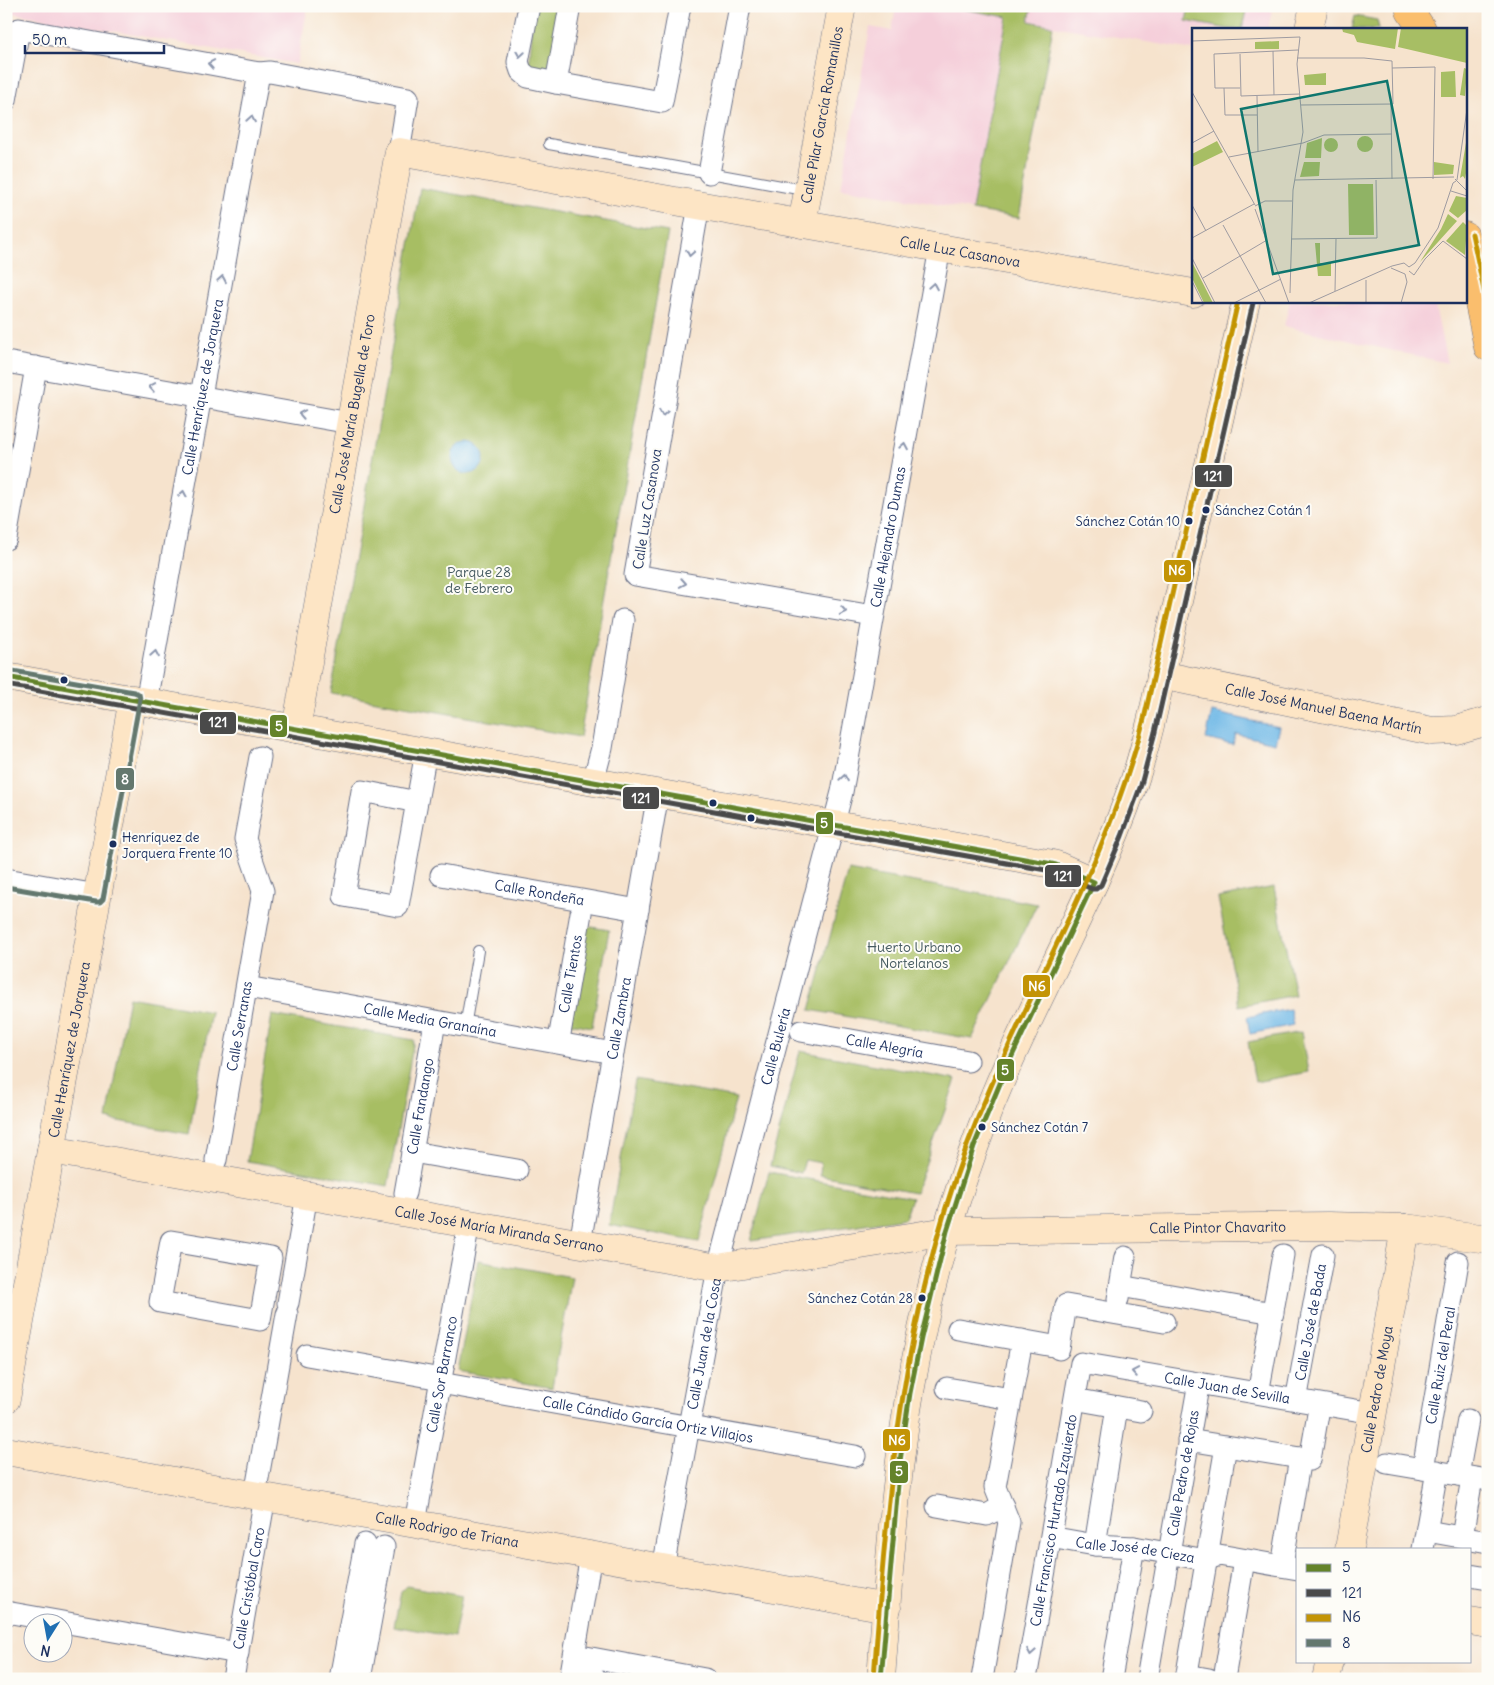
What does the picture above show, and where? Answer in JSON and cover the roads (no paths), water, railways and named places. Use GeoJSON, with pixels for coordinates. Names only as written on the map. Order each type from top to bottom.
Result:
{"type":"FeatureCollection","features":[{"type":"Feature","properties":{"kind":"main road"},"geometry":{"type":"LineString","coordinates":[[1409,6],[1410,11],[1423,28]]}},
{"type":"Feature","properties":{"kind":"main road"},"geometry":{"type":"LineString","coordinates":[[1424,28],[1428,6]]}},
{"type":"Feature","properties":{"kind":"main road"},"geometry":{"type":"LineString","coordinates":[[1466,239],[1482,288],[1487,341]]}},
{"type":"Feature","properties":{"kind":"street"},"geometry":{"type":"LineString","coordinates":[[528,6],[518,62],[521,71],[528,77],[662,102],[680,6]]}},
{"type":"Feature","properties":{"kind":"street"},"geometry":{"type":"LineString","coordinates":[[556,83],[570,6]]}},
{"type":"Feature","properties":{"kind":"street"},"geometry":{"type":"LineString","coordinates":[[710,173],[740,6]]}},
{"type":"Feature","properties":{"kind":"street","name":"Calle Pilar García Romanillos"},"geometry":{"type":"LineString","coordinates":[[802,224],[842,6]]}},
{"type":"Feature","properties":{"kind":"street"},"geometry":{"type":"LineString","coordinates":[[1309,28],[1314,6]]}},
{"type":"Feature","properties":{"kind":"street"},"geometry":{"type":"LineString","coordinates":[[6,100],[19,29],[259,73]]}},
{"type":"Feature","properties":{"kind":"street","name":"Calle José María Bugella de Toro"},"geometry":{"type":"LineString","coordinates":[[259,73],[270,72],[408,98],[296,729]]}},
{"type":"Feature","properties":{"kind":"street","name":"Calle Henríquez de Jorquera"},"geometry":{"type":"LineString","coordinates":[[6,1399],[13,1326],[51,1150],[97,895],[140,701],[200,396],[259,73]]}},
{"type":"Feature","properties":{"kind":"street","name":"Calle Luz Casanova"},"geometry":{"type":"LineString","coordinates":[[398,152],[1192,293]]}},
{"type":"Feature","properties":{"kind":"street","name":"Calle Luz Casanova"},"geometry":{"type":"LineString","coordinates":[[699,205],[635,575],[873,616]]}},
{"type":"Feature","properties":{"kind":"street","name":"Calle Alejandro Dumas"},"geometry":{"type":"LineString","coordinates":[[834,825],[842,792],[940,248]]}},
{"type":"Feature","properties":{"kind":"street"},"geometry":{"type":"LineString","coordinates":[[881,1679],[900,1461],[920,1338],[946,1231],[974,1146],[1006,1069],[1094,882],[1115,834],[1134,782],[1161,675],[1244,302]]}},
{"type":"Feature","properties":{"kind":"street"},"geometry":{"type":"LineString","coordinates":[[6,362],[350,423]]}},
{"type":"Feature","properties":{"kind":"street"},"geometry":{"type":"LineString","coordinates":[[6,539],[36,367]]}},
{"type":"Feature","properties":{"kind":"street"},"geometry":{"type":"LineString","coordinates":[[593,782],[602,748],[623,620]]}},
{"type":"Feature","properties":{"kind":"street","name":"Calle José Manuel Baena Martín"},"geometry":{"type":"LineString","coordinates":[[1161,675],[1432,731],[1456,730],[1488,721]]}},
{"type":"Feature","properties":{"kind":"street"},"geometry":{"type":"LineString","coordinates":[[6,677],[1056,865],[1094,882]]}},
{"type":"Feature","properties":{"kind":"street"},"geometry":{"type":"LineString","coordinates":[[417,802],[362,791],[344,896],[398,906],[417,802],[426,752]]}},
{"type":"Feature","properties":{"kind":"street","name":"Calle Serranas"},"geometry":{"type":"LineString","coordinates":[[216,1160],[263,891],[246,839],[260,757]]}},
{"type":"Feature","properties":{"kind":"street","name":"Calle Zambra"},"geometry":{"type":"LineString","coordinates":[[580,1244],[658,794]]}},
{"type":"Feature","properties":{"kind":"street","name":"Calle Bulería"},"geometry":{"type":"LineString","coordinates":[[718,1268],[834,825]]}},
{"type":"Feature","properties":{"kind":"street","name":"Calle Rondeña"},"geometry":{"type":"LineString","coordinates":[[441,875],[638,910]]}},
{"type":"Feature","properties":{"kind":"street"},"geometry":{"type":"LineString","coordinates":[[6,879],[97,895]]}},
{"type":"Feature","properties":{"kind":"street","name":"Calle Tientos"},"geometry":{"type":"LineString","coordinates":[[560,1034],[581,913]]}},
{"type":"Feature","properties":{"kind":"street","name":"Calle Media Granaína"},"geometry":{"type":"LineString","coordinates":[[247,987],[613,1053]]}},
{"type":"Feature","properties":{"kind":"street","name":"Calle Fandango"},"geometry":{"type":"LineString","coordinates":[[405,1193],[435,1022]]}},
{"type":"Feature","properties":{"kind":"street","name":"Calle Alegría"},"geometry":{"type":"LineString","coordinates":[[800,1031],[968,1060]]}},
{"type":"Feature","properties":{"kind":"street","name":"Calle José María Miranda Serrano"},"geometry":{"type":"LineString","coordinates":[[51,1150],[718,1268],[946,1231]]}},
{"type":"Feature","properties":{"kind":"street"},"geometry":{"type":"LineString","coordinates":[[412,1152],[517,1170]]}},
{"type":"Feature","properties":{"kind":"street","name":"Calle Cristóbal Caro"},"geometry":{"type":"LineString","coordinates":[[233,1679],[288,1309],[307,1196]]}},
{"type":"Feature","properties":{"kind":"street","name":"Calle Sor Barranco"},"geometry":{"type":"LineString","coordinates":[[415,1524],[435,1380],[469,1224]]}},
{"type":"Feature","properties":{"kind":"street","name":"Calle Pintor Chavarito"},"geometry":{"type":"LineString","coordinates":[[946,1231],[1328,1226],[1405,1228],[1488,1239]]}},
{"type":"Feature","properties":{"kind":"street","name":"Calle Pedro de Moya"},"geometry":{"type":"LineString","coordinates":[[1349,1548],[1405,1228]]}},
{"type":"Feature","properties":{"kind":"street"},"geometry":{"type":"LineString","coordinates":[[171,1240],[271,1258],[260,1320],[160,1302],[171,1240]]}},
{"type":"Feature","properties":{"kind":"street"},"geometry":{"type":"LineString","coordinates":[[1260,1383],[1283,1255]]}},
{"type":"Feature","properties":{"kind":"street","name":"Calle José de Bada"},"geometry":{"type":"LineString","coordinates":[[1298,1390],[1323,1255]]}},
{"type":"Feature","properties":{"kind":"street"},"geometry":{"type":"LineString","coordinates":[[1116,1314],[1125,1257]]}},
{"type":"Feature","properties":{"kind":"street","name":"Calle Ruiz del Peral"},"geometry":{"type":"LineString","coordinates":[[1425,1540],[1430,1470],[1458,1262]]}},
{"type":"Feature","properties":{"kind":"street","name":"Calle Juan de la Cosa"},"geometry":{"type":"LineString","coordinates":[[663,1568],[718,1268]]}},
{"type":"Feature","properties":{"kind":"street"},"geometry":{"type":"LineString","coordinates":[[1120,1286],[1272,1314]]}},
{"type":"Feature","properties":{"kind":"street"},"geometry":{"type":"LineString","coordinates":[[958,1329],[1059,1348],[1066,1305],[1164,1322]]}},
{"type":"Feature","properties":{"kind":"street"},"geometry":{"type":"LineString","coordinates":[[982,1679],[1009,1522],[995,1487],[1022,1340]]}},
{"type":"Feature","properties":{"kind":"street","name":"Calle Cándido García Ortiz Villajos"},"geometry":{"type":"LineString","coordinates":[[306,1355],[855,1456]]}},
{"type":"Feature","properties":{"kind":"street","name":"Calle Juan de Sevilla"},"geometry":{"type":"LineString","coordinates":[[1081,1363],[1373,1413]]}},
{"type":"Feature","properties":{"kind":"street","name":"Calle Francisco Hurtado Izquierdo"},"geometry":{"type":"LineString","coordinates":[[1026,1679],[1081,1363]]}},
{"type":"Feature","properties":{"kind":"street"},"geometry":{"type":"LineString","coordinates":[[947,1388],[1011,1399]]}},
{"type":"Feature","properties":{"kind":"street","name":"Calle Pedro de Rojas"},"geometry":{"type":"LineString","coordinates":[[1147,1679],[1197,1394]]}},
{"type":"Feature","properties":{"kind":"street"},"geometry":{"type":"LineString","coordinates":[[1085,1401],[1141,1411]]}},
{"type":"Feature","properties":{"kind":"street"},"geometry":{"type":"LineString","coordinates":[[1095,1545],[1118,1407]]}},
{"type":"Feature","properties":{"kind":"street"},"geometry":{"type":"LineString","coordinates":[[1188,1440],[1310,1460],[1318,1414]]}},
{"type":"Feature","properties":{"kind":"street"},"geometry":{"type":"LineString","coordinates":[[1462,1537],[1473,1478],[1468,1420]]}},
{"type":"Feature","properties":{"kind":"street"},"geometry":{"type":"LineString","coordinates":[[1208,1679],[1186,1677],[1226,1446]]}},
{"type":"Feature","properties":{"kind":"street","name":"Calle Rodrigo de Triana"},"geometry":{"type":"LineString","coordinates":[[6,1451],[887,1608]]}},
{"type":"Feature","properties":{"kind":"street"},"geometry":{"type":"LineString","coordinates":[[1290,1568],[1300,1458]]}},
{"type":"Feature","properties":{"kind":"street"},"geometry":{"type":"LineString","coordinates":[[1388,1463],[1473,1478]]}},
{"type":"Feature","properties":{"kind":"street"},"geometry":{"type":"LineString","coordinates":[[937,1506],[987,1515],[1002,1506]]}},
{"type":"Feature","properties":{"kind":"street"},"geometry":{"type":"LineString","coordinates":[[1425,1540],[1462,1537],[1488,1542]]}},
{"type":"Feature","properties":{"kind":"street","name":"Calle José de Cieza"},"geometry":{"type":"LineString","coordinates":[[1061,1539],[1095,1545],[1134,1547],[1206,1560],[1219,1555],[1290,1568]]}},
{"type":"Feature","properties":{"kind":"street"},"geometry":{"type":"LineString","coordinates":[[340,1679],[374,1546],[360,1679]]}},
{"type":"Feature","properties":{"kind":"street"},"geometry":{"type":"LineString","coordinates":[[1111,1679],[1134,1547]]}},
{"type":"Feature","properties":{"kind":"street"},"geometry":{"type":"LineString","coordinates":[[591,1555],[584,1673],[705,1679]]}},
{"type":"Feature","properties":{"kind":"street"},"geometry":{"type":"LineString","coordinates":[[1224,1679],[1244,1560]]}},
{"type":"Feature","properties":{"kind":"street"},"geometry":{"type":"LineString","coordinates":[[1472,1574],[1488,1578]]}},
{"type":"Feature","properties":{"kind":"street"},"geometry":{"type":"LineString","coordinates":[[6,1612],[238,1653]]}},
{"type":"Feature","properties":{"kind":"street"},"geometry":{"type":"LineString","coordinates":[[1472,1621],[1488,1624]]}},
{"type":"Feature","properties":{"kind":"street"},"geometry":{"type":"LineString","coordinates":[[1326,1679],[1330,1662]]}},
{"type":"Feature","properties":{"kind":"lane"},"geometry":{"type":"LineString","coordinates":[[549,144],[798,189]]}},
{"type":"Feature","properties":{"kind":"lane"},"geometry":{"type":"LineString","coordinates":[[466,1027],[478,951]]}},
{"type":"Feature","properties":{"kind":"water"},"geometry":{"type":"Polygon","coordinates":[[[468,442],[480,446],[484,458],[480,470],[468,474],[456,470],[452,458],[456,446],[468,442]]]}},
{"type":"Feature","properties":{"kind":"water"},"geometry":{"type":"Polygon","coordinates":[[[1212,712],[1279,727],[1275,743],[1236,734],[1233,745],[1206,739],[1212,712]]]}},
{"type":"Feature","properties":{"kind":"water"},"geometry":{"type":"Polygon","coordinates":[[[1290,1009],[1293,1025],[1250,1034],[1247,1017],[1290,1009]]]}},
{"type":"Feature","properties":{"kind":"place","name":"Sánchez Cotán 1"},"geometry":{"type":"Point","coordinates":[1206,510]}},
{"type":"Feature","properties":{"kind":"place","name":"Sánchez Cotán 10"},"geometry":{"type":"Point","coordinates":[1189,521]}},
{"type":"Feature","properties":{"kind":"place","name":"Henríquez de Jorquera Frente 10"},"geometry":{"type":"Point","coordinates":[113,844]}},
{"type":"Feature","properties":{"kind":"place","name":"Sánchez Cotán 7"},"geometry":{"type":"Point","coordinates":[982,1127]}},
{"type":"Feature","properties":{"kind":"place","name":"Sánchez Cotán 28"},"geometry":{"type":"Point","coordinates":[922,1298]}},
{"type":"Feature","properties":{"kind":"park label","name":"Parque 28 de Febrero"},"geometry":{"type":"Point","coordinates":[479,580]}},
{"type":"Feature","properties":{"kind":"park label","name":"Huerto Urbano Nortelanos"},"geometry":{"type":"Point","coordinates":[914,956]}}]}
